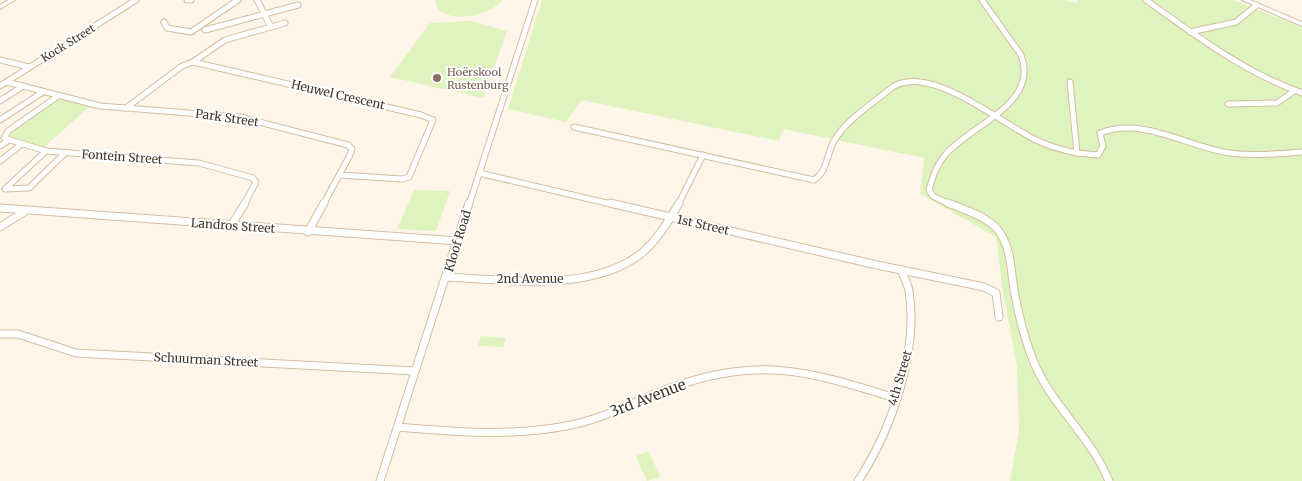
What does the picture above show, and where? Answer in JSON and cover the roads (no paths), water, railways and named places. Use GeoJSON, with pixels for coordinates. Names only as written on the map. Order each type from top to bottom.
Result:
{"type":"FeatureCollection","features":[{"type":"Feature","properties":{"kind":"street"},"geometry":{"type":"LineString","coordinates":[[0,7],[12,0]]}},
{"type":"Feature","properties":{"kind":"street","name":"Kock Street"},"geometry":{"type":"LineString","coordinates":[[0,86],[136,0]]}},
{"type":"Feature","properties":{"kind":"street"},"geometry":{"type":"LineString","coordinates":[[164,22],[167,28],[191,32],[238,0]]}},
{"type":"Feature","properties":{"kind":"street"},"geometry":{"type":"LineString","coordinates":[[257,0],[271,27]]}},
{"type":"Feature","properties":{"kind":"street","name":"Kloof Road"},"geometry":{"type":"LineString","coordinates":[[380,481],[535,0]]}},
{"type":"Feature","properties":{"kind":"street"},"geometry":{"type":"LineString","coordinates":[[982,0],[1014,46],[1025,70],[1025,75],[1018,92],[995,117],[955,143],[939,163],[929,185],[930,194],[967,209],[994,225],[1002,236],[1025,338],[1037,369],[1054,401],[1094,447],[1109,481]]}},
{"type":"Feature","properties":{"kind":"street"},"geometry":{"type":"LineString","coordinates":[[1146,0],[1233,60],[1294,91],[1302,93]]}},
{"type":"Feature","properties":{"kind":"street"},"geometry":{"type":"LineString","coordinates":[[1245,0],[1302,24]]}},
{"type":"Feature","properties":{"kind":"street"},"geometry":{"type":"LineString","coordinates":[[1268,2],[1274,12]]}},
{"type":"Feature","properties":{"kind":"street"},"geometry":{"type":"LineString","coordinates":[[205,30],[298,4]]}},
{"type":"Feature","properties":{"kind":"street"},"geometry":{"type":"LineString","coordinates":[[1190,32],[1232,23],[1252,13],[1257,5]]}},
{"type":"Feature","properties":{"kind":"street"},"geometry":{"type":"LineString","coordinates":[[126,108],[182,66],[193,62],[225,40],[285,23]]}},
{"type":"Feature","properties":{"kind":"street"},"geometry":{"type":"LineString","coordinates":[[0,60],[29,67]]}},
{"type":"Feature","properties":{"kind":"street","name":"Heuwel Crescent"},"geometry":{"type":"LineString","coordinates":[[193,62],[421,115],[432,120],[408,177],[402,179],[340,175]]}},
{"type":"Feature","properties":{"kind":"street","name":"Park Street"},"geometry":{"type":"LineString","coordinates":[[7,82],[100,106],[240,117],[345,144],[351,147],[351,152],[308,232]]}},
{"type":"Feature","properties":{"kind":"street"},"geometry":{"type":"LineString","coordinates":[[574,127],[809,180],[818,179],[822,175],[833,143],[842,129],[892,88],[910,82],[925,83],[954,94],[1045,145],[1091,156],[1098,156],[1104,146],[1100,133],[1109,129],[1123,128],[1141,130],[1227,152],[1246,154],[1302,152]]}},
{"type":"Feature","properties":{"kind":"street"},"geometry":{"type":"LineString","coordinates":[[1070,82],[1077,153]]}},
{"type":"Feature","properties":{"kind":"street"},"geometry":{"type":"LineString","coordinates":[[0,101],[23,86]]}},
{"type":"Feature","properties":{"kind":"street"},"geometry":{"type":"LineString","coordinates":[[1228,104],[1277,103],[1284,100],[1294,91]]}},
{"type":"Feature","properties":{"kind":"street"},"geometry":{"type":"LineString","coordinates":[[0,120],[43,92]]}},
{"type":"Feature","properties":{"kind":"street"},"geometry":{"type":"LineString","coordinates":[[0,146],[9,140],[4,137],[8,131],[58,96]]}},
{"type":"Feature","properties":{"kind":"street","name":"Fontein Street"},"geometry":{"type":"LineString","coordinates":[[9,140],[46,151],[199,163],[253,178],[256,182],[255,187],[231,226]]}},
{"type":"Feature","properties":{"kind":"street"},"geometry":{"type":"LineString","coordinates":[[0,161],[22,144]]}},
{"type":"Feature","properties":{"kind":"street"},"geometry":{"type":"LineString","coordinates":[[46,151],[5,189],[23,190],[29,188],[66,153]]}},
{"type":"Feature","properties":{"kind":"street","name":"2nd Avenue"},"geometry":{"type":"LineString","coordinates":[[447,277],[559,280],[611,270],[642,254],[670,217],[702,155]]}},
{"type":"Feature","properties":{"kind":"street","name":"1st Street"},"geometry":{"type":"LineString","coordinates":[[479,173],[993,290],[996,293],[999,317]]}},
{"type":"Feature","properties":{"kind":"street","name":"Landros Street"},"geometry":{"type":"LineString","coordinates":[[0,208],[308,232],[458,241]]}},
{"type":"Feature","properties":{"kind":"street"},"geometry":{"type":"LineString","coordinates":[[0,227],[9,209]]}},
{"type":"Feature","properties":{"kind":"street"},"geometry":{"type":"LineString","coordinates":[[0,227],[13,217],[28,211]]}},
{"type":"Feature","properties":{"kind":"street","name":"4th Street"},"geometry":{"type":"LineString","coordinates":[[858,481],[876,454],[896,398],[906,362],[912,324],[908,283],[901,270]]}},
{"type":"Feature","properties":{"kind":"street","name":"Schuurman Street"},"geometry":{"type":"LineString","coordinates":[[0,334],[18,334],[76,353],[415,371]]}},
{"type":"Feature","properties":{"kind":"street","name":"3rd Avenue"},"geometry":{"type":"LineString","coordinates":[[398,427],[498,434],[551,428],[595,418],[648,396],[713,375],[754,369],[792,372],[844,382],[896,398]]}},
{"type":"Feature","properties":{"kind":"place","name":"Hoërskool Rustenburg"},"geometry":{"type":"Point","coordinates":[437,78]}}]}
